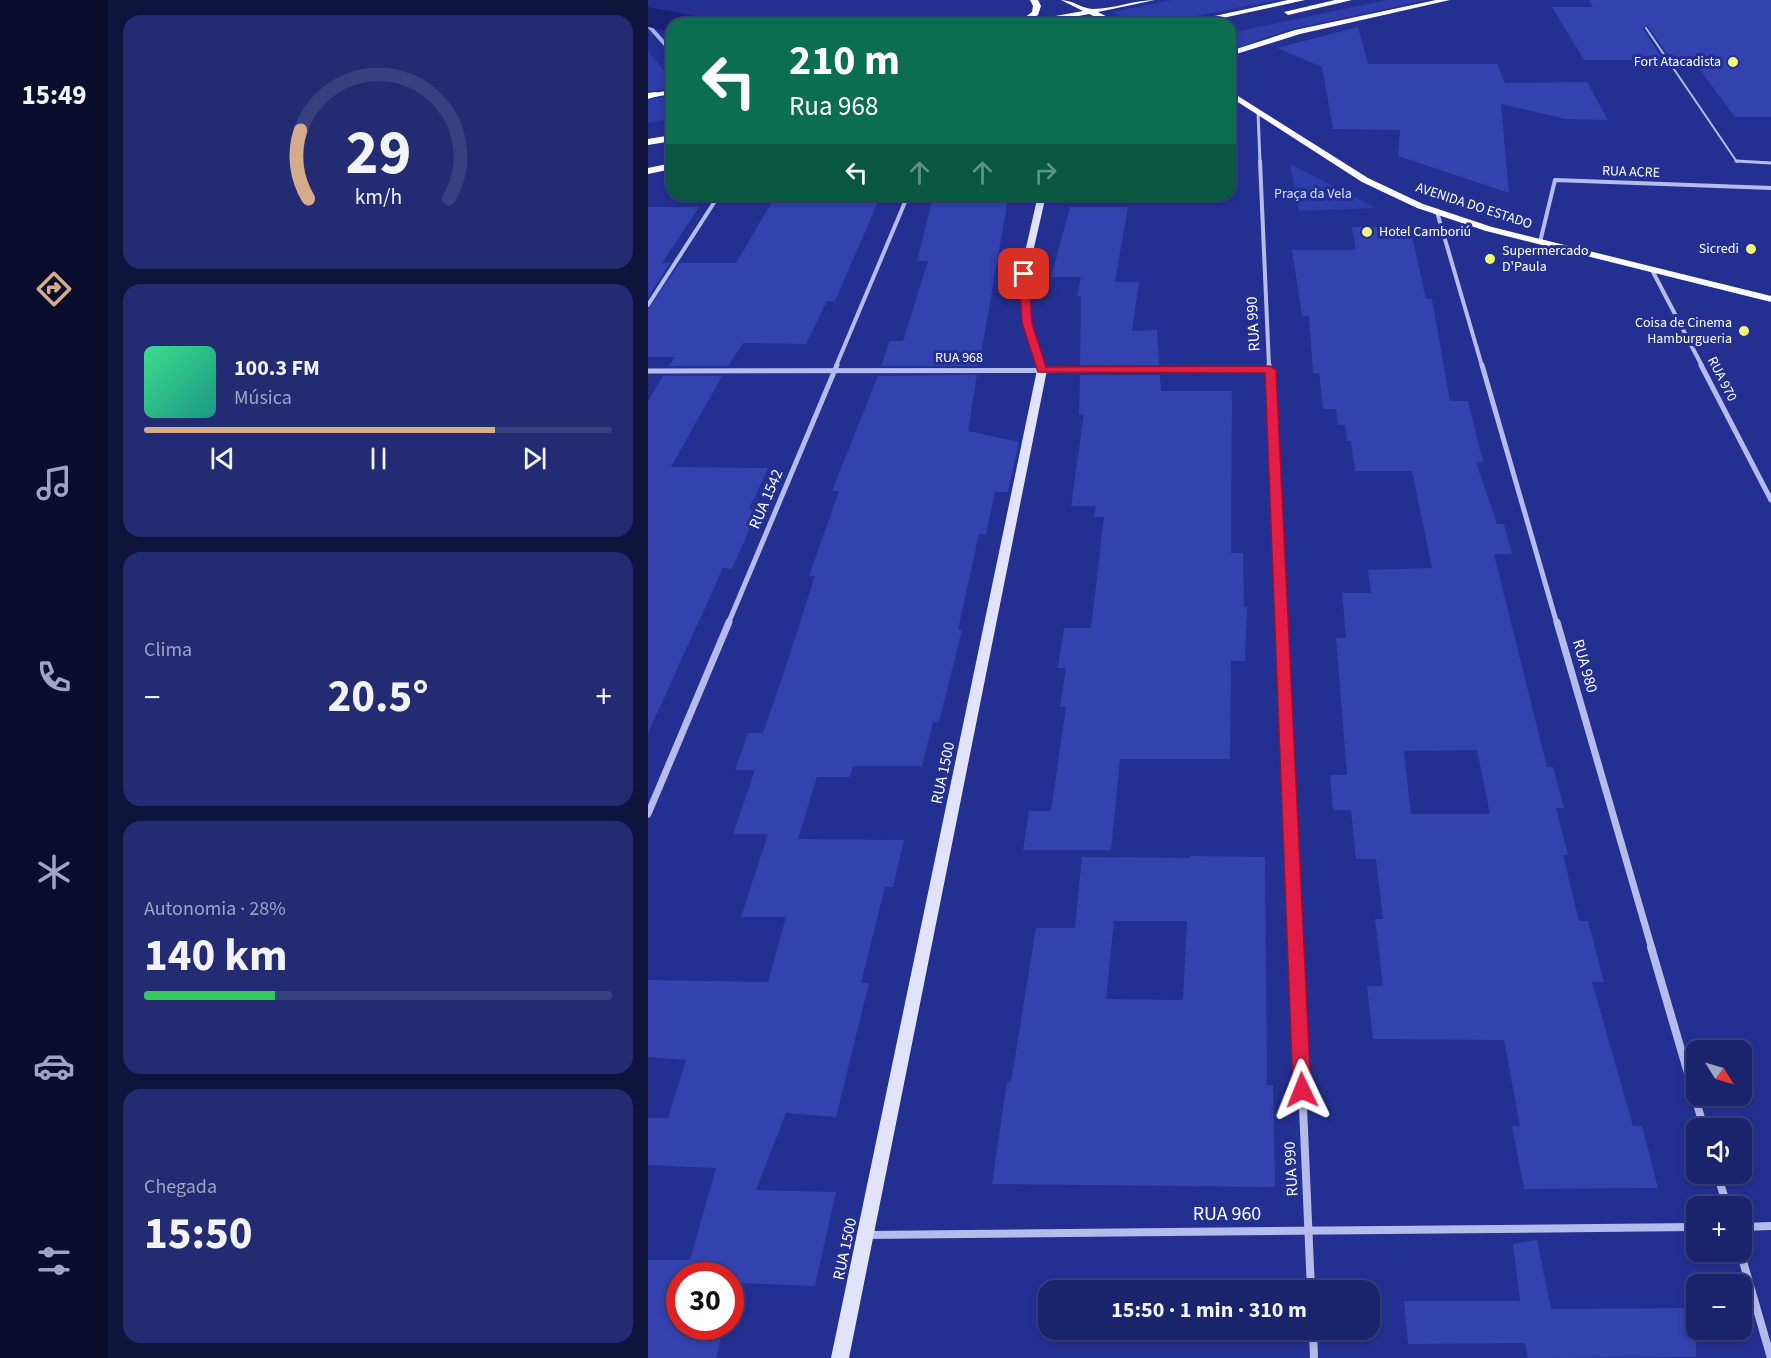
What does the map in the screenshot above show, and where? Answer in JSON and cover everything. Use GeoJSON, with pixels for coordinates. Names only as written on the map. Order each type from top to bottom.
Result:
{"type":"FeatureCollection","features":[{"type":"Feature","properties":{"kind":"highway"},"geometry":{"type":"LineString","coordinates":[[1212,18],[1301,0]]}},
{"type":"Feature","properties":{"kind":"highway"},"geometry":{"type":"LineString","coordinates":[[1236,23],[1348,0]]}},
{"type":"Feature","properties":{"kind":"highway"},"geometry":{"type":"LineString","coordinates":[[648,131],[666,127]]}},
{"type":"Feature","properties":{"kind":"highway"},"geometry":{"type":"LineString","coordinates":[[648,142],[666,139]]}},
{"type":"Feature","properties":{"kind":"main road"},"geometry":{"type":"LineString","coordinates":[[1028,18],[1035,13],[1034,0]]}},
{"type":"Feature","properties":{"kind":"main road"},"geometry":{"type":"LineString","coordinates":[[1065,0],[1104,18]]}},
{"type":"Feature","properties":{"kind":"main road"},"geometry":{"type":"LineString","coordinates":[[1058,18],[1150,0]]}},
{"type":"Feature","properties":{"kind":"main road"},"geometry":{"type":"LineString","coordinates":[[1236,52],[1298,32],[1446,0]]}},
{"type":"Feature","properties":{"kind":"main road"},"geometry":{"type":"LineString","coordinates":[[651,96],[666,93]]}},
{"type":"Feature","properties":{"kind":"main road","name":"AVENIDA DO ESTADO"},"geometry":{"type":"LineString","coordinates":[[1236,97],[1365,180],[1437,212],[1540,242],[1771,299]]}},
{"type":"Feature","properties":{"kind":"main road"},"geometry":{"type":"LineString","coordinates":[[1236,107],[1258,112]]}},
{"type":"Feature","properties":{"kind":"main road"},"geometry":{"type":"LineString","coordinates":[[648,171],[666,167]]}},
{"type":"Feature","properties":{"kind":"main road","name":"AVENIDA DO ESTADO"},"geometry":{"type":"LineString","coordinates":[[1734,290],[1771,307]]}},
{"type":"Feature","properties":{"kind":"street","name":"RUA 990"},"geometry":{"type":"LineString","coordinates":[[1258,112],[1310,1280]]}},
{"type":"Feature","properties":{"kind":"street","name":"RUA ACRE"},"geometry":{"type":"LineString","coordinates":[[1540,242],[1555,180],[1771,188]]}},
{"type":"Feature","properties":{"kind":"street"},"geometry":{"type":"LineString","coordinates":[[648,305],[715,201]]}},
{"type":"Feature","properties":{"kind":"street","name":"RUA 1542"},"geometry":{"type":"LineString","coordinates":[[648,814],[905,201]]}},
{"type":"Feature","properties":{"kind":"street","name":"RUA 1500"},"geometry":{"type":"LineString","coordinates":[[840,1358],[1042,370],[1027,323],[1024,296],[1024,274],[1041,201]]}},
{"type":"Feature","properties":{"kind":"street","name":"RUA 980"},"geometry":{"type":"LineString","coordinates":[[1437,212],[1701,1118]]}},
{"type":"Feature","properties":{"kind":"street","name":"RUA 970"},"geometry":{"type":"LineString","coordinates":[[1652,270],[1771,500]]}},
{"type":"Feature","properties":{"kind":"street","name":"RUA 968"},"geometry":{"type":"LineString","coordinates":[[648,371],[1270,370]]}},
{"type":"Feature","properties":{"kind":"street"},"geometry":{"type":"LineString","coordinates":[[1752,1227],[1771,1226]]}},
{"type":"Feature","properties":{"kind":"street","name":"RUA 960"},"geometry":{"type":"LineString","coordinates":[[865,1235],[1686,1227]]}},
{"type":"Feature","properties":{"kind":"street"},"geometry":{"type":"LineString","coordinates":[[1743,1262],[1771,1358]]}},
{"type":"Feature","properties":{"kind":"street"},"geometry":{"type":"LineString","coordinates":[[1313,1340],[1314,1358]]}},
{"type":"Feature","properties":{"kind":"lane"},"geometry":{"type":"LineString","coordinates":[[1646,28],[1737,163],[1771,163]]}},
{"type":"Feature","properties":{"kind":"green space"},"geometry":{"type":"Polygon","coordinates":[[[1172,0],[1277,0],[1188,18],[1126,18],[1112,12],[1172,0]]]}},
{"type":"Feature","properties":{"kind":"green space"},"geometry":{"type":"Polygon","coordinates":[[[1387,0],[1427,0],[1291,29],[1236,48],[1236,32],[1387,0]]]}},
{"type":"Feature","properties":{"kind":"green space"},"geometry":{"type":"Polygon","coordinates":[[[648,51],[666,74],[666,88],[648,91],[648,51]]]}},
{"type":"Feature","properties":{"kind":"green space"},"geometry":{"type":"Polygon","coordinates":[[[666,96],[666,120],[648,123],[648,100],[666,96]]]}},
{"type":"Feature","properties":{"kind":"green space","name":"Praça da Vela"},"geometry":{"type":"Polygon","coordinates":[[[1290,164],[1376,208],[1299,211],[1290,164]]]}},
{"type":"Feature","properties":{"kind":"building","name":"Fort Atacadista"},"geometry":{"type":"Polygon","coordinates":[[[1588,0],[1771,0],[1771,117],[1735,117],[1692,59],[1671,59],[1647,25],[1643,29],[1663,60],[1584,60],[1552,7],[1593,7],[1588,0]]]}},
{"type":"Feature","properties":{"kind":"building"},"geometry":{"type":"Polygon","coordinates":[[[1358,27],[1368,64],[1497,64],[1505,83],[1587,82],[1608,120],[1566,119],[1501,104],[1509,193],[1398,156],[1400,130],[1333,129],[1322,67],[1277,48],[1358,27]]]}},
{"type":"Feature","properties":{"kind":"building"},"geometry":{"type":"Polygon","coordinates":[[[772,201],[878,201],[835,301],[827,301],[806,344],[743,343],[728,366],[669,366],[675,357],[648,357],[648,309],[680,263],[736,263],[772,201]]]}},
{"type":"Feature","properties":{"kind":"building"},"geometry":{"type":"Polygon","coordinates":[[[932,201],[1008,201],[979,366],[881,366],[890,341],[903,341],[928,261],[917,261],[932,201]]]}},
{"type":"Feature","properties":{"kind":"building"},"geometry":{"type":"Polygon","coordinates":[[[648,207],[699,207],[662,263],[670,263],[648,297],[648,207]]]}},
{"type":"Feature","properties":{"kind":"building"},"geometry":{"type":"Polygon","coordinates":[[[1070,207],[1128,207],[1115,282],[1139,282],[1132,331],[1157,330],[1159,365],[1080,365],[1081,296],[1077,296],[1081,277],[1051,277],[1070,207]]]}},
{"type":"Feature","properties":{"kind":"building"},"geometry":{"type":"Polygon","coordinates":[[[1352,227],[1410,227],[1426,299],[1432,299],[1450,401],[1468,401],[1483,462],[1476,462],[1497,524],[1504,524],[1512,554],[1494,554],[1547,767],[1553,767],[1564,808],[1556,808],[1568,855],[1563,855],[1579,921],[1588,921],[1604,982],[1592,982],[1633,1126],[1642,1126],[1658,1188],[1524,1189],[1512,1126],[1520,1126],[1504,1040],[1373,1039],[1367,986],[1383,986],[1375,919],[1383,919],[1376,859],[1356,859],[1351,810],[1333,810],[1330,775],[1347,775],[1336,638],[1346,638],[1342,593],[1371,593],[1368,570],[1432,568],[1412,471],[1355,471],[1351,441],[1347,441],[1345,425],[1338,425],[1336,409],[1323,409],[1319,373],[1313,373],[1309,316],[1302,316],[1292,250],[1356,250],[1352,227]],[[1477,750],[1404,751],[1411,814],[1490,814],[1477,750]]]}},
{"type":"Feature","properties":{"kind":"building"},"geometry":{"type":"Polygon","coordinates":[[[977,375],[968,431],[1019,442],[1008,492],[995,492],[986,534],[979,534],[958,630],[962,630],[939,722],[933,722],[922,766],[853,766],[850,777],[817,777],[798,839],[904,840],[893,887],[885,887],[861,983],[869,983],[836,1117],[786,1113],[756,1190],[836,1192],[815,1286],[744,1283],[744,1262],[666,1262],[666,1340],[720,1340],[716,1358],[648,1358],[648,1260],[690,1260],[716,1168],[648,1165],[648,1118],[668,1118],[686,1060],[648,1057],[648,980],[768,982],[786,917],[741,917],[768,834],[733,834],[755,770],[735,770],[748,733],[763,733],[815,576],[809,576],[839,491],[832,491],[878,376],[977,375]]]}},
{"type":"Feature","properties":{"kind":"building"},"geometry":{"type":"Polygon","coordinates":[[[1080,375],[1160,375],[1161,391],[1232,391],[1231,553],[1243,553],[1244,607],[1247,607],[1245,661],[1231,661],[1230,759],[1120,759],[1111,850],[1023,850],[1029,811],[1051,811],[1066,707],[1060,707],[1066,668],[1058,668],[1064,628],[1091,628],[1104,517],[1094,517],[1096,506],[1071,506],[1084,414],[1079,414],[1080,375]]]}},
{"type":"Feature","properties":{"kind":"building"},"geometry":{"type":"Polygon","coordinates":[[[663,376],[722,376],[671,467],[768,468],[749,509],[758,510],[732,569],[723,568],[648,733],[648,401],[663,376]]]}},
{"type":"Feature","properties":{"kind":"building"},"geometry":{"type":"Polygon","coordinates":[[[1190,856],[1265,857],[1267,1085],[1273,1085],[1275,1187],[992,1184],[1007,1082],[1011,1082],[1036,928],[1075,928],[1082,857],[1190,858],[1190,856]],[[1114,921],[1106,999],[1183,1000],[1187,921],[1114,921]]]}},
{"type":"Feature","properties":{"kind":"building"},"geometry":{"type":"Polygon","coordinates":[[[1537,1240],[1551,1309],[1686,1308],[1686,1340],[1696,1340],[1696,1357],[1528,1358],[1525,1343],[1408,1344],[1404,1301],[1520,1301],[1513,1244],[1537,1240]]]}},
{"type":"Feature","properties":{"kind":"waterway"},"geometry":{"type":"LineString","coordinates":[[648,17],[666,20]]}},
{"type":"Feature","properties":{"kind":"waterway"},"geometry":{"type":"LineString","coordinates":[[648,24],[666,46]]}},
{"type":"Feature","properties":{"kind":"place","name":"Fort Atacadista"},"geometry":{"type":"Point","coordinates":[1733,62]}},
{"type":"Feature","properties":{"kind":"place","name":"Hotel Camboriú"},"geometry":{"type":"Point","coordinates":[1367,232]}},
{"type":"Feature","properties":{"kind":"place","name":"Sicredi"},"geometry":{"type":"Point","coordinates":[1751,249]}},
{"type":"Feature","properties":{"kind":"place","name":"Supermercado D'Paula"},"geometry":{"type":"Point","coordinates":[1490,259]}},
{"type":"Feature","properties":{"kind":"place","name":"Coisa de Cinema Hamburgueria"},"geometry":{"type":"Point","coordinates":[1744,331]}},
{"type":"Feature","properties":{"kind":"route"},"geometry":{"type":"LineString","coordinates":[[1024,274],[1027,323],[1042,370],[1270,370],[1302,1090]]}}]}
